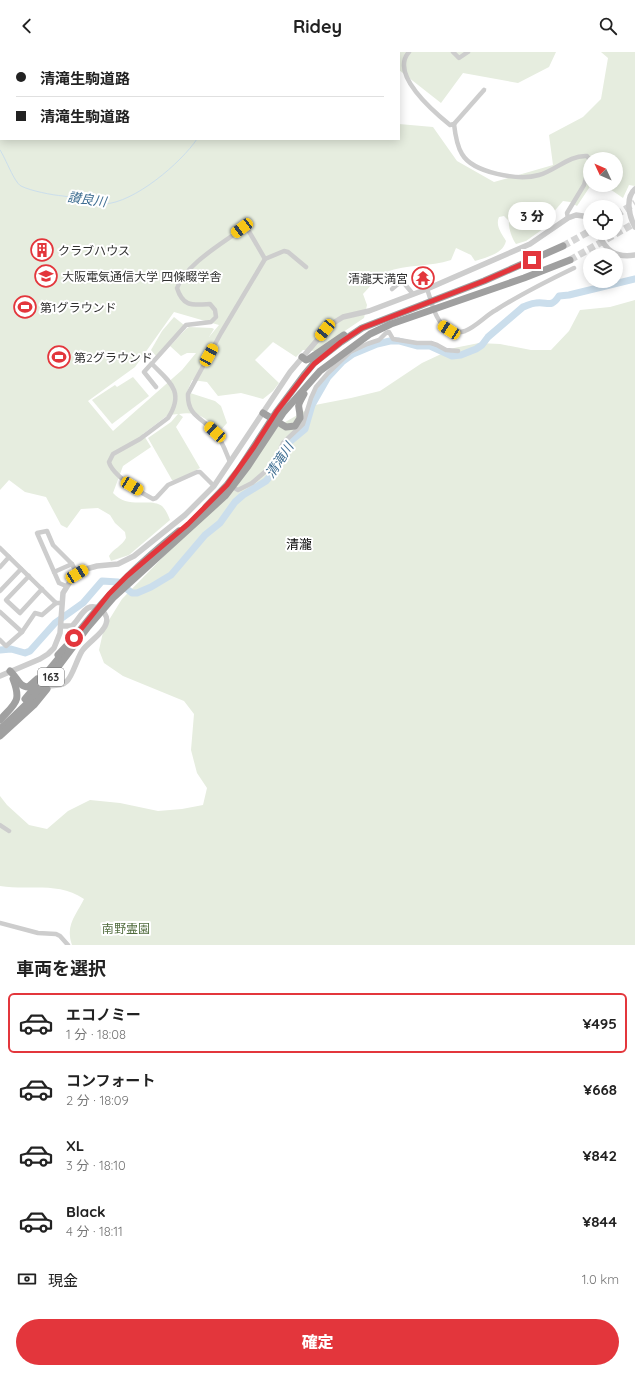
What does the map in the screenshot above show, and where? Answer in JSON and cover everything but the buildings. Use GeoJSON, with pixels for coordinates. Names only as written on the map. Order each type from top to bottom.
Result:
{"type":"FeatureCollection","features":[{"type":"Feature","properties":{"kind":"highway","name":"163"},"geometry":{"type":"LineString","coordinates":[[0,723],[33,690],[74,638],[138,565],[188,524],[227,485],[277,411],[314,364],[341,342],[362,328],[484,281],[563,246]]}},
{"type":"Feature","properties":{"kind":"highway","name":"163"},"geometry":{"type":"LineString","coordinates":[[111,596],[225,496],[248,466],[283,413],[320,371],[334,360],[370,334],[391,324],[524,278],[570,260]]}},
{"type":"Feature","properties":{"kind":"highway","name":"163"},"geometry":{"type":"LineString","coordinates":[[302,357],[306,360],[360,325],[385,320]]}},
{"type":"Feature","properties":{"kind":"highway"},"geometry":{"type":"LineString","coordinates":[[169,546],[188,535],[205,520],[244,479],[289,412],[334,360]]}},
{"type":"Feature","properties":{"kind":"highway"},"geometry":{"type":"LineString","coordinates":[[263,413],[286,427],[292,427],[298,424],[300,418],[298,410],[299,402],[306,391]]}},
{"type":"Feature","properties":{"kind":"highway"},"geometry":{"type":"LineString","coordinates":[[289,412],[298,410]]}},
{"type":"Feature","properties":{"kind":"highway","name":"163"},"geometry":{"type":"LineString","coordinates":[[0,729],[40,691],[88,627],[93,618]]}},
{"type":"Feature","properties":{"kind":"highway"},"geometry":{"type":"LineString","coordinates":[[0,736],[34,704],[50,686],[79,645],[88,627]]}},
{"type":"Feature","properties":{"kind":"highway"},"geometry":{"type":"LineString","coordinates":[[10,671],[21,685],[28,687],[74,638]]}},
{"type":"Feature","properties":{"kind":"highway"},"geometry":{"type":"LineString","coordinates":[[0,720],[14,705],[17,698],[18,692],[10,671]]}},
{"type":"Feature","properties":{"kind":"street"},"geometry":{"type":"LineString","coordinates":[[409,52],[405,57],[404,64],[405,72],[411,84],[421,98],[440,117],[450,125],[454,124]]}},
{"type":"Feature","properties":{"kind":"street"},"geometry":{"type":"LineString","coordinates":[[453,52],[459,58],[468,52]]}},
{"type":"Feature","properties":{"kind":"street"},"geometry":{"type":"LineString","coordinates":[[454,124],[484,90]]}},
{"type":"Feature","properties":{"kind":"street"},"geometry":{"type":"LineString","coordinates":[[454,124],[462,154],[470,163],[498,174],[520,177],[532,176],[548,172],[576,157],[583,156]]}},
{"type":"Feature","properties":{"kind":"street"},"geometry":{"type":"LineString","coordinates":[[568,218],[568,213],[583,187]]}},
{"type":"Feature","properties":{"kind":"street"},"geometry":{"type":"LineString","coordinates":[[635,189],[630,195],[629,206],[635,227]]}},
{"type":"Feature","properties":{"kind":"street"},"geometry":{"type":"LineString","coordinates":[[0,676],[48,654],[58,640],[61,624],[60,604],[66,586],[72,577],[86,569],[96,566],[118,564],[134,556],[185,516],[214,486],[290,372],[325,330],[343,317],[370,311],[414,294],[428,291],[530,244],[568,218],[576,215],[583,216]]}},
{"type":"Feature","properties":{"kind":"street"},"geometry":{"type":"LineString","coordinates":[[156,387],[144,372],[186,325],[211,322],[216,317],[216,310],[210,304],[188,304],[181,299],[177,288],[184,275],[242,228],[247,228],[265,259]]}},
{"type":"Feature","properties":{"kind":"street"},"geometry":{"type":"LineString","coordinates":[[602,240],[605,247],[613,253],[623,256],[635,255]]}},
{"type":"Feature","properties":{"kind":"street"},"geometry":{"type":"LineString","coordinates":[[230,462],[222,442],[215,432],[192,412],[188,400],[188,394],[221,333],[265,259],[284,251],[288,252],[306,267]]}},
{"type":"Feature","properties":{"kind":"street"},"geometry":{"type":"LineString","coordinates":[[428,291],[441,325],[449,330],[457,332],[464,331],[477,324],[494,310],[574,268]]}},
{"type":"Feature","properties":{"kind":"street"},"geometry":{"type":"LineString","coordinates":[[392,289],[403,282],[414,294]]}},
{"type":"Feature","properties":{"kind":"street"},"geometry":{"type":"LineString","coordinates":[[236,488],[238,490],[252,483],[271,468],[283,443],[303,424],[311,398],[320,381],[350,352],[379,340],[389,332],[393,339],[417,343],[431,343],[446,350],[458,351]]}},
{"type":"Feature","properties":{"kind":"street"},"geometry":{"type":"LineString","coordinates":[[152,364],[170,382],[175,393],[176,398],[171,414],[168,418],[140,439],[113,454],[109,462],[110,466],[132,486],[153,499],[156,498],[168,484],[197,472],[200,472],[214,486]]}},
{"type":"Feature","properties":{"kind":"street"},"geometry":{"type":"LineString","coordinates":[[66,586],[59,583],[37,533],[47,531],[53,545],[72,564],[77,574]]}},
{"type":"Feature","properties":{"kind":"street"},"geometry":{"type":"LineString","coordinates":[[0,548],[42,589],[60,604]]}},
{"type":"Feature","properties":{"kind":"street"},"geometry":{"type":"LineString","coordinates":[[0,567],[9,557]]}},
{"type":"Feature","properties":{"kind":"street"},"geometry":{"type":"LineString","coordinates":[[54,572],[72,564]]}},
{"type":"Feature","properties":{"kind":"street"},"geometry":{"type":"LineString","coordinates":[[0,590],[21,569]]}},
{"type":"Feature","properties":{"kind":"street"},"geometry":{"type":"LineString","coordinates":[[29,576],[6,600],[20,613],[42,589]]}},
{"type":"Feature","properties":{"kind":"street"},"geometry":{"type":"LineString","coordinates":[[0,648],[6,646],[22,632],[35,613],[42,615],[60,604]]}},
{"type":"Feature","properties":{"kind":"street"},"geometry":{"type":"LineString","coordinates":[[50,686],[58,686],[66,683],[82,650],[105,627],[107,619],[105,614],[95,606],[83,612],[72,626],[61,624]]}},
{"type":"Feature","properties":{"kind":"street"},"geometry":{"type":"LineString","coordinates":[[0,612],[22,632]]}},
{"type":"Feature","properties":{"kind":"street"},"geometry":{"type":"LineString","coordinates":[[0,640],[6,646]]}},
{"type":"Feature","properties":{"kind":"street"},"geometry":{"type":"LineString","coordinates":[[57,677],[62,684]]}},
{"type":"Feature","properties":{"kind":"street"},"geometry":{"type":"LineString","coordinates":[[0,826],[9,831]]}},
{"type":"Feature","properties":{"kind":"street"},"geometry":{"type":"LineString","coordinates":[[0,923],[38,933],[56,934],[60,936],[68,945]]}},
{"type":"Feature","properties":{"kind":"green space"},"geometry":{"type":"Polygon","coordinates":[[[400,52],[556,52],[549,67],[518,83],[463,73],[441,103],[400,71],[400,52]]]}},
{"type":"Feature","properties":{"kind":"green space"},"geometry":{"type":"Polygon","coordinates":[[[601,52],[635,52],[635,186],[629,185],[623,198],[614,192],[623,192],[623,152],[583,152],[583,192],[586,192],[577,206],[570,202],[563,201],[551,215],[554,221],[526,241],[516,244],[511,233],[509,221],[504,216],[499,217],[498,227],[506,241],[502,249],[494,254],[475,261],[471,255],[456,248],[451,260],[435,264],[394,269],[386,272],[363,294],[367,305],[364,318],[315,351],[303,350],[296,357],[273,342],[255,360],[279,383],[273,391],[263,399],[241,393],[218,396],[207,382],[192,380],[187,392],[215,401],[221,406],[227,423],[220,431],[202,417],[186,413],[179,414],[183,417],[176,427],[200,468],[175,481],[172,480],[148,438],[171,422],[178,414],[168,415],[143,434],[151,447],[123,466],[113,493],[125,501],[151,503],[162,506],[170,520],[129,555],[111,561],[109,556],[126,538],[125,532],[115,523],[110,515],[98,508],[81,509],[67,528],[61,525],[46,497],[25,492],[9,480],[0,490],[0,140],[400,140],[400,124],[433,127],[457,161],[494,182],[553,165],[549,135],[583,117],[601,99],[608,58],[601,52]],[[174,312],[135,367],[88,401],[113,431],[182,370],[196,353],[187,353],[181,356],[170,346],[189,327],[214,329],[209,337],[219,325],[174,312]]]}},
{"type":"Feature","properties":{"kind":"green space","name":"南野霊園"},"geometry":{"type":"Polygon","coordinates":[[[635,300],[635,945],[72,945],[70,937],[71,926],[74,916],[84,899],[74,893],[53,888],[0,886],[0,796],[7,805],[29,825],[47,829],[68,811],[90,800],[120,803],[158,811],[203,805],[207,788],[197,773],[191,750],[194,714],[184,701],[123,676],[104,663],[99,650],[104,628],[122,599],[171,549],[215,499],[228,477],[258,440],[315,405],[380,391],[422,363],[454,348],[479,343],[500,344],[531,350],[551,350],[569,331],[580,310],[610,307],[635,300]]]}},
{"type":"Feature","properties":{"kind":"green space"},"geometry":{"type":"Polygon","coordinates":[[[174,317],[184,325],[156,356],[151,350],[162,331],[174,317]]]}},
{"type":"Feature","properties":{"kind":"green space"},"geometry":{"type":"Polygon","coordinates":[[[133,377],[149,396],[112,424],[92,400],[115,385],[117,387],[133,377]]]}},
{"type":"Feature","properties":{"kind":"waterway","name":"讃良川"},"geometry":{"type":"LineString","coordinates":[[0,150],[18,184],[21,186],[30,190],[74,197],[104,204],[116,202],[129,197],[156,180],[180,159],[196,140]]}},
{"type":"Feature","properties":{"kind":"waterway","name":"清滝川"},"geometry":{"type":"LineString","coordinates":[[0,650],[11,649],[25,653],[30,651],[55,623],[83,603],[102,581],[118,582],[132,593],[137,593],[151,587],[171,575],[205,535],[220,523],[235,502],[243,495],[266,481],[276,469],[287,444],[305,429],[312,405],[328,377],[342,362],[353,354],[377,344],[390,341],[399,341],[417,346],[430,346],[452,356],[461,355],[482,345],[488,337],[523,307],[534,303],[549,304],[554,302],[559,296],[569,295],[635,279]]}},
{"type":"Feature","properties":{"kind":"tunnel"},"geometry":{"type":"LineString","coordinates":[[623,211],[635,203]]}},
{"type":"Feature","properties":{"kind":"tunnel"},"geometry":{"type":"LineString","coordinates":[[570,260],[635,223]]}},
{"type":"Feature","properties":{"kind":"tunnel"},"geometry":{"type":"LineString","coordinates":[[563,246],[583,235]]}},
{"type":"Feature","properties":{"kind":"place","name":"クラブハウス"},"geometry":{"type":"Point","coordinates":[42,250]}},
{"type":"Feature","properties":{"kind":"place","name":"大阪電気通信大学 四條畷学舎"},"geometry":{"type":"Point","coordinates":[46,276]}},
{"type":"Feature","properties":{"kind":"place","name":"清瀧天満宮"},"geometry":{"type":"Point","coordinates":[423,278]}},
{"type":"Feature","properties":{"kind":"place","name":"第1グラウンド"},"geometry":{"type":"Point","coordinates":[25,307]}},
{"type":"Feature","properties":{"kind":"place","name":"第2グラウンド"},"geometry":{"type":"Point","coordinates":[59,357]}},
{"type":"Feature","properties":{"kind":"district","name":"清瀧"},"geometry":{"type":"Point","coordinates":[299,544]}},
{"type":"Feature","properties":{"kind":"route"},"geometry":{"type":"LineString","coordinates":[[74,638],[109,594],[144,560],[188,524],[227,485],[238,471],[277,411],[314,364],[341,342],[362,328],[484,281],[532,260]]}}]}
